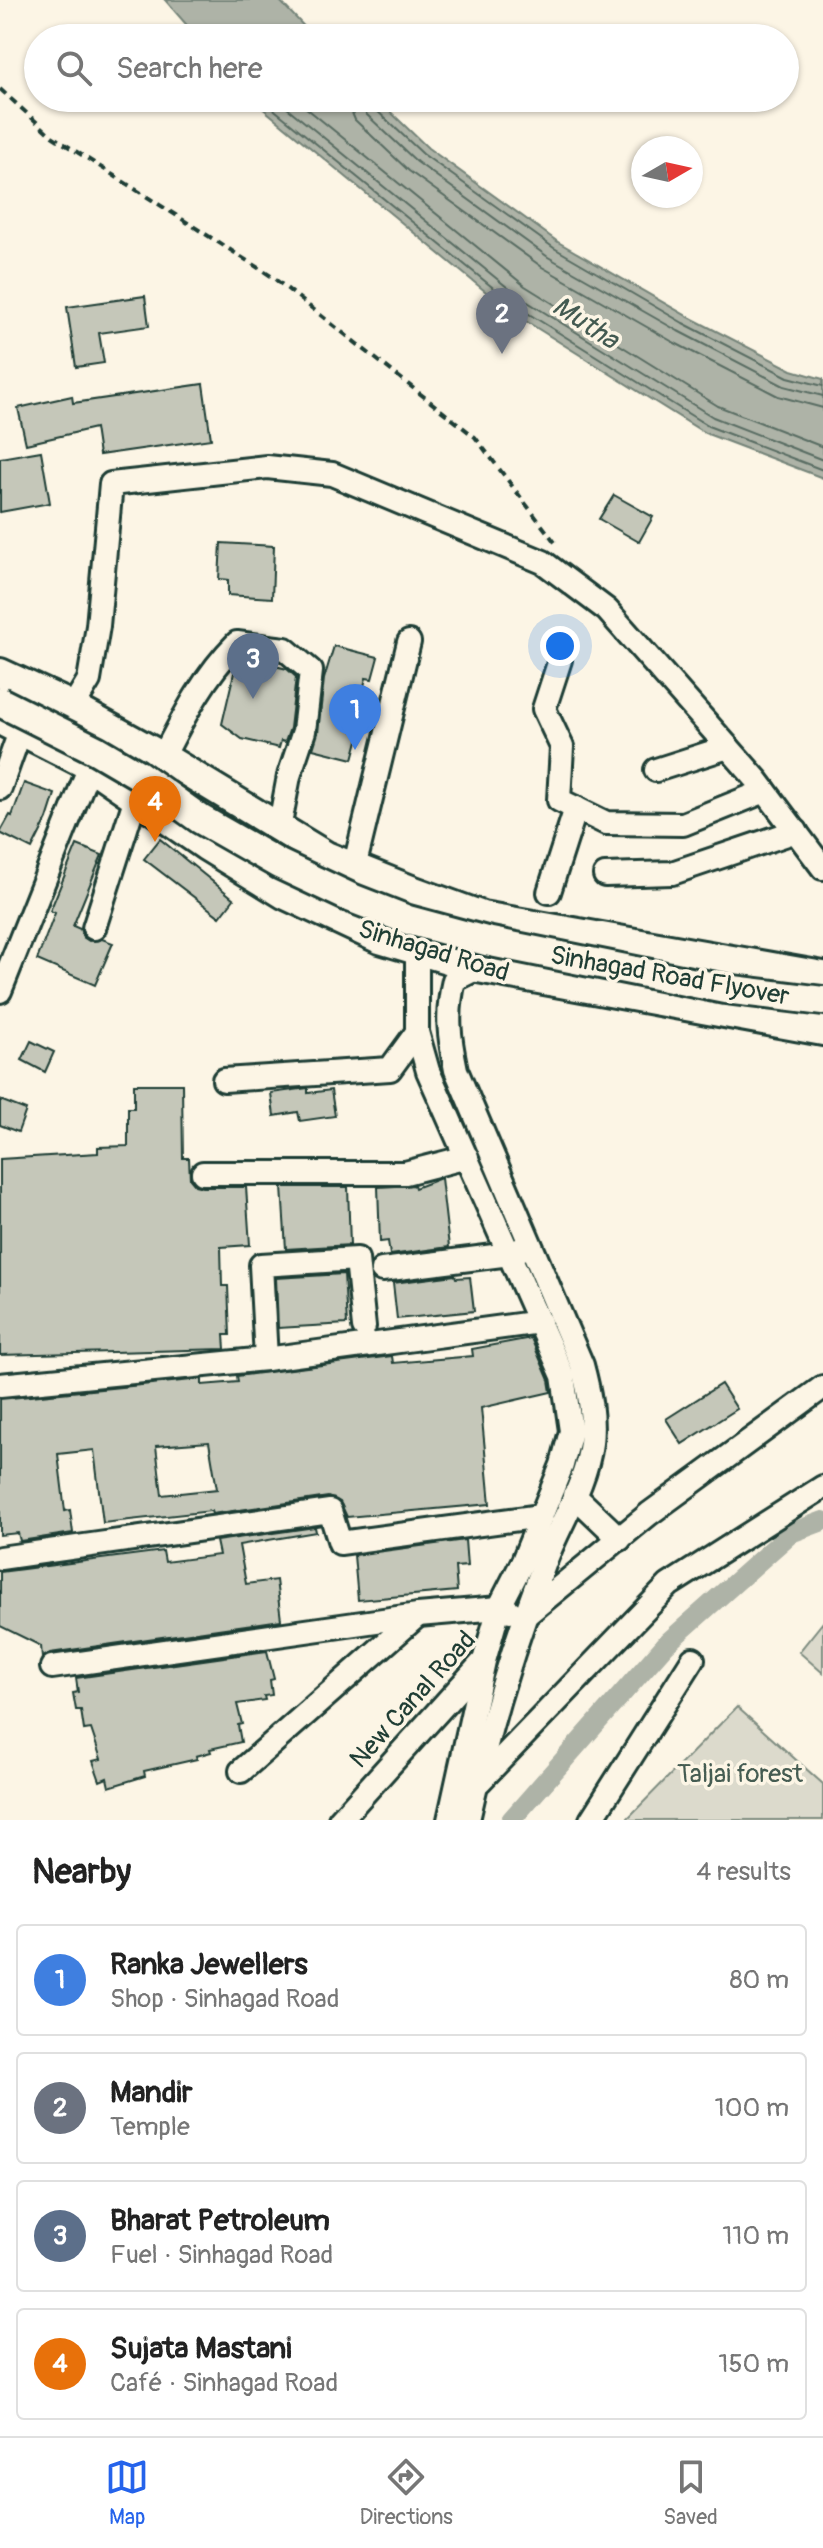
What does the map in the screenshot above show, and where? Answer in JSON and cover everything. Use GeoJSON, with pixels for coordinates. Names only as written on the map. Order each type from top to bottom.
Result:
{"type":"FeatureCollection","features":[{"type":"Feature","properties":{"kind":"main road","name":"Sinhagad Road"},"geometry":{"type":"LineString","coordinates":[[0,673],[163,757],[326,856],[482,916],[823,976]]}},
{"type":"Feature","properties":{"kind":"main road"},"geometry":{"type":"LineString","coordinates":[[0,687],[65,718],[247,829],[280,845],[326,856]]}},
{"type":"Feature","properties":{"kind":"main road","name":"Sinhagad Road Flyover"},"geometry":{"type":"LineString","coordinates":[[0,702],[96,750],[137,774],[200,819],[279,864],[408,920],[486,941],[725,989],[823,1001]]}},
{"type":"Feature","properties":{"kind":"main road","name":"Sinhagad Road"},"geometry":{"type":"LineString","coordinates":[[10,724],[90,766],[206,846],[284,894],[380,939],[478,968],[823,1031]]}},
{"type":"Feature","properties":{"kind":"street"},"geometry":{"type":"LineString","coordinates":[[72,708],[89,680],[98,626],[111,484],[267,467],[332,474],[543,562],[607,610],[765,791],[823,868]]}},
{"type":"Feature","properties":{"kind":"street"},"geometry":{"type":"LineString","coordinates":[[354,868],[409,642]]}},
{"type":"Feature","properties":{"kind":"street"},"geometry":{"type":"LineString","coordinates":[[163,757],[197,692],[237,643],[285,649],[311,671],[304,731],[289,776],[279,829]]}},
{"type":"Feature","properties":{"kind":"street"},"geometry":{"type":"LineString","coordinates":[[560,660],[544,709],[562,747],[559,800],[606,823],[683,824],[765,791]]}},
{"type":"Feature","properties":{"kind":"street"},"geometry":{"type":"LineString","coordinates":[[0,788],[10,724]]}},
{"type":"Feature","properties":{"kind":"street"},"geometry":{"type":"LineString","coordinates":[[656,770],[728,747]]}},
{"type":"Feature","properties":{"kind":"street"},"geometry":{"type":"LineString","coordinates":[[0,991],[90,766]]}},
{"type":"Feature","properties":{"kind":"street"},"geometry":{"type":"LineString","coordinates":[[94,928],[136,797]]}},
{"type":"Feature","properties":{"kind":"street"},"geometry":{"type":"LineString","coordinates":[[549,892],[576,808]]}},
{"type":"Feature","properties":{"kind":"street"},"geometry":{"type":"LineString","coordinates":[[605,875],[672,873],[796,831]]}},
{"type":"Feature","properties":{"kind":"street"},"geometry":{"type":"LineString","coordinates":[[468,1820],[526,1615],[591,1444],[592,1402],[582,1365],[467,1157],[428,1071],[417,1032],[417,950],[438,930],[482,916]]}},
{"type":"Feature","properties":{"kind":"street"},"geometry":{"type":"LineString","coordinates":[[449,1820],[484,1661],[499,1608],[562,1465],[571,1431],[563,1376],[540,1322],[520,1249],[456,1070],[448,1032],[454,980],[478,968]]}},
{"type":"Feature","properties":{"kind":"street"},"geometry":{"type":"LineString","coordinates":[[224,1080],[390,1069],[417,1032]]}},
{"type":"Feature","properties":{"kind":"street"},"geometry":{"type":"LineString","coordinates":[[203,1173],[405,1173],[467,1157]]}},
{"type":"Feature","properties":{"kind":"street"},"geometry":{"type":"LineString","coordinates":[[382,1270],[520,1249]]}},
{"type":"Feature","properties":{"kind":"street"},"geometry":{"type":"LineString","coordinates":[[266,1359],[261,1265],[357,1259],[364,1327]]}},
{"type":"Feature","properties":{"kind":"street"},"geometry":{"type":"LineString","coordinates":[[0,1385],[266,1359],[540,1322]]}},
{"type":"Feature","properties":{"kind":"street"},"geometry":{"type":"LineString","coordinates":[[526,1615],[649,1514],[823,1387]]}},
{"type":"Feature","properties":{"kind":"street"},"geometry":{"type":"LineString","coordinates":[[476,1784],[669,1585],[823,1487]]}},
{"type":"Feature","properties":{"kind":"street"},"geometry":{"type":"LineString","coordinates":[[574,1495],[620,1539]]}},
{"type":"Feature","properties":{"kind":"street"},"geometry":{"type":"LineString","coordinates":[[0,1558],[330,1511],[340,1543],[541,1516]]}},
{"type":"Feature","properties":{"kind":"street"},"geometry":{"type":"LineString","coordinates":[[52,1667],[418,1615],[499,1608],[526,1615]]}},
{"type":"Feature","properties":{"kind":"street"},"geometry":{"type":"LineString","coordinates":[[241,1771],[418,1615]]}},
{"type":"Feature","properties":{"kind":"street","name":"New Canal Road"},"geometry":{"type":"LineString","coordinates":[[340,1820],[526,1615]]}},
{"type":"Feature","properties":{"kind":"street"},"geometry":{"type":"LineString","coordinates":[[591,1820],[693,1659]]}},
{"type":"Feature","properties":{"kind":"path"},"geometry":{"type":"LineString","coordinates":[[0,89],[24,111]]}},
{"type":"Feature","properties":{"kind":"path"},"geometry":{"type":"LineString","coordinates":[[25,112],[52,136],[271,276],[475,437],[560,548]]}},
{"type":"Feature","properties":{"kind":"green space"},"geometry":{"type":"Polygon","coordinates":[[[823,1622],[823,1673],[799,1652],[823,1622]]]}},
{"type":"Feature","properties":{"kind":"green space","name":"Taljai forest"},"geometry":{"type":"Polygon","coordinates":[[[737,1707],[823,1784],[823,1820],[626,1820],[737,1707]]]}},
{"type":"Feature","properties":{"kind":"water"},"geometry":{"type":"Polygon","coordinates":[[[165,0],[279,0],[302,24],[186,24],[165,0]]]}},
{"type":"Feature","properties":{"kind":"water","name":"Mutha"},"geometry":{"type":"Polygon","coordinates":[[[267,112],[391,112],[428,148],[558,242],[687,316],[792,370],[823,379],[823,478],[705,433],[508,310],[267,112]]]}},
{"type":"Feature","properties":{"kind":"building"},"geometry":{"type":"Polygon","coordinates":[[[145,296],[149,326],[99,333],[104,363],[76,367],[67,307],[145,296]]]}},
{"type":"Feature","properties":{"kind":"building"},"geometry":{"type":"Polygon","coordinates":[[[203,384],[211,439],[99,455],[95,428],[26,444],[18,408],[72,396],[73,403],[203,384]]]}},
{"type":"Feature","properties":{"kind":"building"},"geometry":{"type":"Polygon","coordinates":[[[41,451],[50,503],[0,512],[0,458],[41,451]]]}},
{"type":"Feature","properties":{"kind":"building"},"geometry":{"type":"Polygon","coordinates":[[[614,495],[653,517],[639,542],[599,519],[614,495]]]}},
{"type":"Feature","properties":{"kind":"building"},"geometry":{"type":"Polygon","coordinates":[[[221,543],[274,546],[272,598],[228,595],[228,580],[219,579],[221,543]]]}},
{"type":"Feature","properties":{"kind":"building"},"geometry":{"type":"Polygon","coordinates":[[[334,646],[378,657],[372,679],[366,678],[353,731],[360,733],[353,759],[313,749],[318,733],[324,679],[334,646]]]}},
{"type":"Feature","properties":{"kind":"building"},"geometry":{"type":"Polygon","coordinates":[[[243,658],[287,669],[296,677],[290,728],[279,748],[242,739],[222,724],[236,664],[243,658]]]}},
{"type":"Feature","properties":{"kind":"building"},"geometry":{"type":"Polygon","coordinates":[[[24,783],[55,794],[32,849],[0,833],[12,816],[24,783]]]}},
{"type":"Feature","properties":{"kind":"building"},"geometry":{"type":"Polygon","coordinates":[[[160,839],[234,899],[220,917],[144,859],[160,839]]]}},
{"type":"Feature","properties":{"kind":"building"},"geometry":{"type":"Polygon","coordinates":[[[77,845],[102,855],[73,926],[80,929],[89,941],[102,939],[113,943],[95,985],[37,960],[55,913],[50,911],[77,845]]]}},
{"type":"Feature","properties":{"kind":"building"},"geometry":{"type":"Polygon","coordinates":[[[31,1041],[54,1052],[45,1072],[22,1060],[31,1041]]]}},
{"type":"Feature","properties":{"kind":"building"},"geometry":{"type":"Polygon","coordinates":[[[134,1084],[182,1084],[183,1158],[189,1158],[190,1179],[195,1185],[246,1187],[250,1245],[221,1247],[222,1286],[228,1286],[230,1335],[224,1335],[225,1349],[0,1355],[0,1159],[98,1153],[98,1147],[128,1146],[128,1108],[134,1108],[134,1084]]]}},
{"type":"Feature","properties":{"kind":"building"},"geometry":{"type":"Polygon","coordinates":[[[308,1088],[308,1093],[331,1090],[335,1116],[300,1121],[298,1112],[274,1116],[271,1093],[308,1088]]]}},
{"type":"Feature","properties":{"kind":"building"},"geometry":{"type":"Polygon","coordinates":[[[0,1100],[26,1110],[18,1132],[0,1125],[0,1100]]]}},
{"type":"Feature","properties":{"kind":"building"},"geometry":{"type":"Polygon","coordinates":[[[441,1178],[449,1247],[390,1255],[388,1241],[380,1242],[378,1187],[414,1185],[415,1188],[441,1178]]]}},
{"type":"Feature","properties":{"kind":"building"},"geometry":{"type":"Polygon","coordinates":[[[282,1187],[348,1187],[350,1245],[286,1249],[282,1187]]]}},
{"type":"Feature","properties":{"kind":"building"},"geometry":{"type":"Polygon","coordinates":[[[344,1274],[347,1324],[278,1328],[276,1278],[344,1274]]]}},
{"type":"Feature","properties":{"kind":"building"},"geometry":{"type":"Polygon","coordinates":[[[455,1275],[456,1278],[470,1277],[474,1311],[397,1319],[393,1283],[455,1275]]]}},
{"type":"Feature","properties":{"kind":"building"},"geometry":{"type":"Polygon","coordinates":[[[531,1338],[551,1392],[481,1408],[490,1504],[347,1517],[340,1502],[328,1497],[212,1514],[211,1511],[103,1523],[94,1450],[58,1454],[65,1511],[70,1510],[73,1533],[20,1541],[18,1533],[0,1535],[0,1399],[202,1379],[202,1385],[238,1382],[237,1376],[392,1356],[393,1363],[473,1356],[472,1349],[531,1338]],[[209,1442],[156,1446],[162,1495],[217,1489],[209,1442]]]}},
{"type":"Feature","properties":{"kind":"building"},"geometry":{"type":"Polygon","coordinates":[[[721,1384],[737,1409],[682,1444],[666,1419],[721,1384]]]}},
{"type":"Feature","properties":{"kind":"building"},"geometry":{"type":"Polygon","coordinates":[[[315,1527],[316,1532],[239,1545],[246,1584],[276,1580],[281,1620],[50,1653],[42,1658],[41,1646],[0,1626],[0,1572],[163,1551],[165,1562],[219,1555],[216,1541],[315,1527]]]}},
{"type":"Feature","properties":{"kind":"building"},"geometry":{"type":"Polygon","coordinates":[[[465,1540],[467,1566],[455,1567],[457,1591],[358,1600],[354,1555],[465,1540]]]}},
{"type":"Feature","properties":{"kind":"building"},"geometry":{"type":"Polygon","coordinates":[[[267,1651],[274,1679],[270,1680],[272,1695],[264,1696],[265,1700],[237,1704],[242,1724],[238,1725],[241,1742],[210,1749],[211,1752],[196,1756],[197,1759],[144,1771],[145,1776],[109,1787],[107,1778],[100,1781],[93,1761],[101,1759],[91,1729],[84,1730],[81,1710],[76,1710],[73,1693],[78,1692],[76,1678],[267,1651]]]}},
{"type":"Feature","properties":{"kind":"waterway"},"geometry":{"type":"LineString","coordinates":[[511,1820],[666,1644],[791,1533],[823,1521]]}},
{"type":"Feature","properties":{"kind":"place","name":"Mandir"},"geometry":{"type":"Point","coordinates":[502,354]}},
{"type":"Feature","properties":{"kind":"place","name":"Bharat Petroleum"},"geometry":{"type":"Point","coordinates":[253,699]}},
{"type":"Feature","properties":{"kind":"place","name":"Ranka Jewellers"},"geometry":{"type":"Point","coordinates":[355,750]}},
{"type":"Feature","properties":{"kind":"place","name":"Sujata Mastani"},"geometry":{"type":"Point","coordinates":[155,842]}}]}
